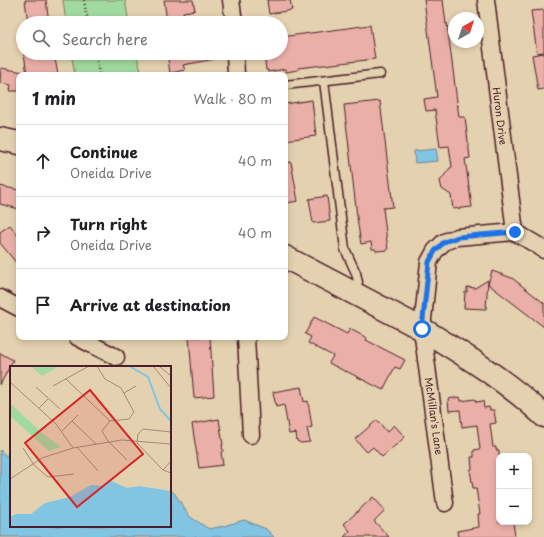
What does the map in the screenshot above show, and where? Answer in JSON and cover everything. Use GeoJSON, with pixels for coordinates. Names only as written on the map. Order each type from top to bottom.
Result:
{"type":"FeatureCollection","features":[{"type":"Feature","properties":{"kind":"main road"},"geometry":{"type":"LineString","coordinates":[[0,139],[16,142]]}},
{"type":"Feature","properties":{"kind":"main road"},"geometry":{"type":"LineString","coordinates":[[288,259],[422,329],[468,357],[499,378],[544,416]]}},
{"type":"Feature","properties":{"kind":"street"},"geometry":{"type":"LineString","coordinates":[[231,0],[233,16]]}},
{"type":"Feature","properties":{"kind":"street","name":"Huron Drive"},"geometry":{"type":"LineString","coordinates":[[486,0],[515,232]]}},
{"type":"Feature","properties":{"kind":"street"},"geometry":{"type":"LineString","coordinates":[[235,60],[236,72]]}},
{"type":"Feature","properties":{"kind":"street"},"geometry":{"type":"LineString","coordinates":[[515,232],[544,250]]}},
{"type":"Feature","properties":{"kind":"street","name":"McMillan's Lane"},"geometry":{"type":"LineString","coordinates":[[445,503],[422,329],[429,262],[435,251],[444,242],[458,237],[515,232]]}},
{"type":"Feature","properties":{"kind":"street"},"geometry":{"type":"LineString","coordinates":[[0,298],[16,306]]}},
{"type":"Feature","properties":{"kind":"street"},"geometry":{"type":"LineString","coordinates":[[83,340],[116,357]]}},
{"type":"Feature","properties":{"kind":"street"},"geometry":{"type":"LineString","coordinates":[[246,340],[251,435]]}},
{"type":"Feature","properties":{"kind":"lane"},"geometry":{"type":"LineString","coordinates":[[288,85],[380,74]]}},
{"type":"Feature","properties":{"kind":"lane"},"geometry":{"type":"LineString","coordinates":[[324,81],[346,249],[358,282],[354,294]]}},
{"type":"Feature","properties":{"kind":"path"},"geometry":{"type":"LineString","coordinates":[[84,0],[87,16]]}},
{"type":"Feature","properties":{"kind":"path"},"geometry":{"type":"LineString","coordinates":[[97,60],[99,72]]}},
{"type":"Feature","properties":{"kind":"green space"},"geometry":{"type":"Polygon","coordinates":[[[63,0],[125,0],[128,16],[65,16],[63,0]]]}},
{"type":"Feature","properties":{"kind":"green space"},"geometry":{"type":"Polygon","coordinates":[[[72,60],[138,60],[141,72],[74,72],[72,60]]]}},
{"type":"Feature","properties":{"kind":"water"},"geometry":{"type":"Polygon","coordinates":[[[436,149],[438,161],[415,163],[414,151],[436,149]]]}},
{"type":"Feature","properties":{"kind":"water"},"geometry":{"type":"Polygon","coordinates":[[[0,450],[5,455],[10,456],[10,527],[171,527],[171,491],[175,494],[190,517],[209,529],[244,520],[266,529],[274,537],[0,537],[0,450]]]}},
{"type":"Feature","properties":{"kind":"building"},"geometry":{"type":"Polygon","coordinates":[[[25,0],[46,0],[48,16],[27,16],[25,0]]]}},
{"type":"Feature","properties":{"kind":"building"},"geometry":{"type":"Polygon","coordinates":[[[164,0],[193,0],[195,10],[183,12],[184,16],[166,16],[164,0]]]}},
{"type":"Feature","properties":{"kind":"building"},"geometry":{"type":"Polygon","coordinates":[[[267,0],[290,0],[292,10],[269,14],[267,0]]]}},
{"type":"Feature","properties":{"kind":"building"},"geometry":{"type":"Polygon","coordinates":[[[424,0],[443,0],[448,31],[448,48],[450,48],[459,117],[465,117],[470,158],[465,159],[472,207],[453,209],[451,195],[442,189],[440,181],[452,167],[449,146],[440,147],[435,110],[426,111],[424,99],[437,97],[424,0]]]}},
{"type":"Feature","properties":{"kind":"building"},"geometry":{"type":"Polygon","coordinates":[[[544,10],[544,52],[537,53],[531,11],[544,10]]]}},
{"type":"Feature","properties":{"kind":"building"},"geometry":{"type":"Polygon","coordinates":[[[370,25],[375,59],[298,68],[298,70],[286,72],[286,69],[268,72],[268,70],[266,70],[265,60],[288,60],[288,36],[370,25]]]}},
{"type":"Feature","properties":{"kind":"building"},"geometry":{"type":"Polygon","coordinates":[[[544,53],[544,89],[538,90],[532,55],[544,53]]]}},
{"type":"Feature","properties":{"kind":"building"},"geometry":{"type":"Polygon","coordinates":[[[25,60],[55,60],[57,72],[27,72],[25,60]]]}},
{"type":"Feature","properties":{"kind":"building"},"geometry":{"type":"Polygon","coordinates":[[[168,60],[210,60],[183,65],[185,70],[170,72],[168,60]]]}},
{"type":"Feature","properties":{"kind":"building"},"geometry":{"type":"Polygon","coordinates":[[[1,68],[23,72],[16,72],[16,91],[10,91],[11,85],[0,83],[1,68]]]}},
{"type":"Feature","properties":{"kind":"building"},"geometry":{"type":"Polygon","coordinates":[[[312,100],[316,136],[288,140],[288,104],[312,100]]]}},
{"type":"Feature","properties":{"kind":"building"},"geometry":{"type":"Polygon","coordinates":[[[380,101],[393,207],[383,208],[388,250],[376,251],[375,249],[372,249],[371,242],[361,244],[344,105],[380,101]]]}},
{"type":"Feature","properties":{"kind":"building"},"geometry":{"type":"Polygon","coordinates":[[[288,162],[291,162],[298,201],[288,203],[288,162]]]}},
{"type":"Feature","properties":{"kind":"building"},"geometry":{"type":"Polygon","coordinates":[[[0,186],[16,189],[16,208],[0,204],[0,186]]]}},
{"type":"Feature","properties":{"kind":"building"},"geometry":{"type":"Polygon","coordinates":[[[327,196],[330,221],[313,223],[309,199],[327,196]]]}},
{"type":"Feature","properties":{"kind":"building"},"geometry":{"type":"Polygon","coordinates":[[[10,225],[16,233],[16,262],[0,243],[0,232],[10,225]]]}},
{"type":"Feature","properties":{"kind":"building"},"geometry":{"type":"Polygon","coordinates":[[[492,271],[512,278],[544,303],[544,327],[488,284],[492,271]]]}},
{"type":"Feature","properties":{"kind":"building"},"geometry":{"type":"Polygon","coordinates":[[[488,280],[486,309],[464,308],[465,292],[467,292],[467,287],[475,288],[488,280]]]}},
{"type":"Feature","properties":{"kind":"building"},"geometry":{"type":"Polygon","coordinates":[[[314,317],[347,334],[350,329],[367,338],[366,340],[405,360],[400,369],[395,367],[383,390],[329,363],[333,356],[308,343],[311,337],[305,334],[314,317]]]}},
{"type":"Feature","properties":{"kind":"building"},"geometry":{"type":"Polygon","coordinates":[[[189,340],[210,340],[214,396],[194,398],[189,340]]]}},
{"type":"Feature","properties":{"kind":"building"},"geometry":{"type":"Polygon","coordinates":[[[0,353],[13,360],[0,385],[0,353]]]}},
{"type":"Feature","properties":{"kind":"building"},"geometry":{"type":"Polygon","coordinates":[[[301,387],[304,402],[308,401],[312,427],[307,428],[310,442],[301,443],[297,441],[296,433],[289,434],[284,405],[276,407],[273,392],[301,387]]]}},
{"type":"Feature","properties":{"kind":"building"},"geometry":{"type":"Polygon","coordinates":[[[460,397],[461,401],[475,399],[476,402],[483,401],[484,408],[489,407],[490,410],[494,410],[496,423],[490,424],[493,447],[496,447],[496,450],[499,450],[499,453],[496,453],[496,525],[513,525],[515,537],[458,537],[457,531],[479,527],[478,514],[480,514],[476,488],[473,488],[470,470],[472,469],[471,457],[474,457],[474,450],[480,449],[477,425],[462,427],[460,410],[449,411],[448,399],[460,397]]]}},
{"type":"Feature","properties":{"kind":"building"},"geometry":{"type":"Polygon","coordinates":[[[219,419],[223,445],[223,451],[221,452],[223,465],[199,468],[192,424],[219,419]]]}},
{"type":"Feature","properties":{"kind":"building"},"geometry":{"type":"Polygon","coordinates":[[[377,420],[387,432],[394,425],[405,437],[382,457],[373,447],[367,452],[355,439],[377,420]]]}},
{"type":"Feature","properties":{"kind":"building"},"geometry":{"type":"Polygon","coordinates":[[[373,497],[385,510],[374,521],[389,537],[344,537],[350,531],[344,524],[373,497]]]}},
{"type":"Feature","properties":{"kind":"route"},"geometry":{"type":"LineString","coordinates":[[422,329],[429,262],[435,251],[444,242],[458,237],[515,232]]}}]}
